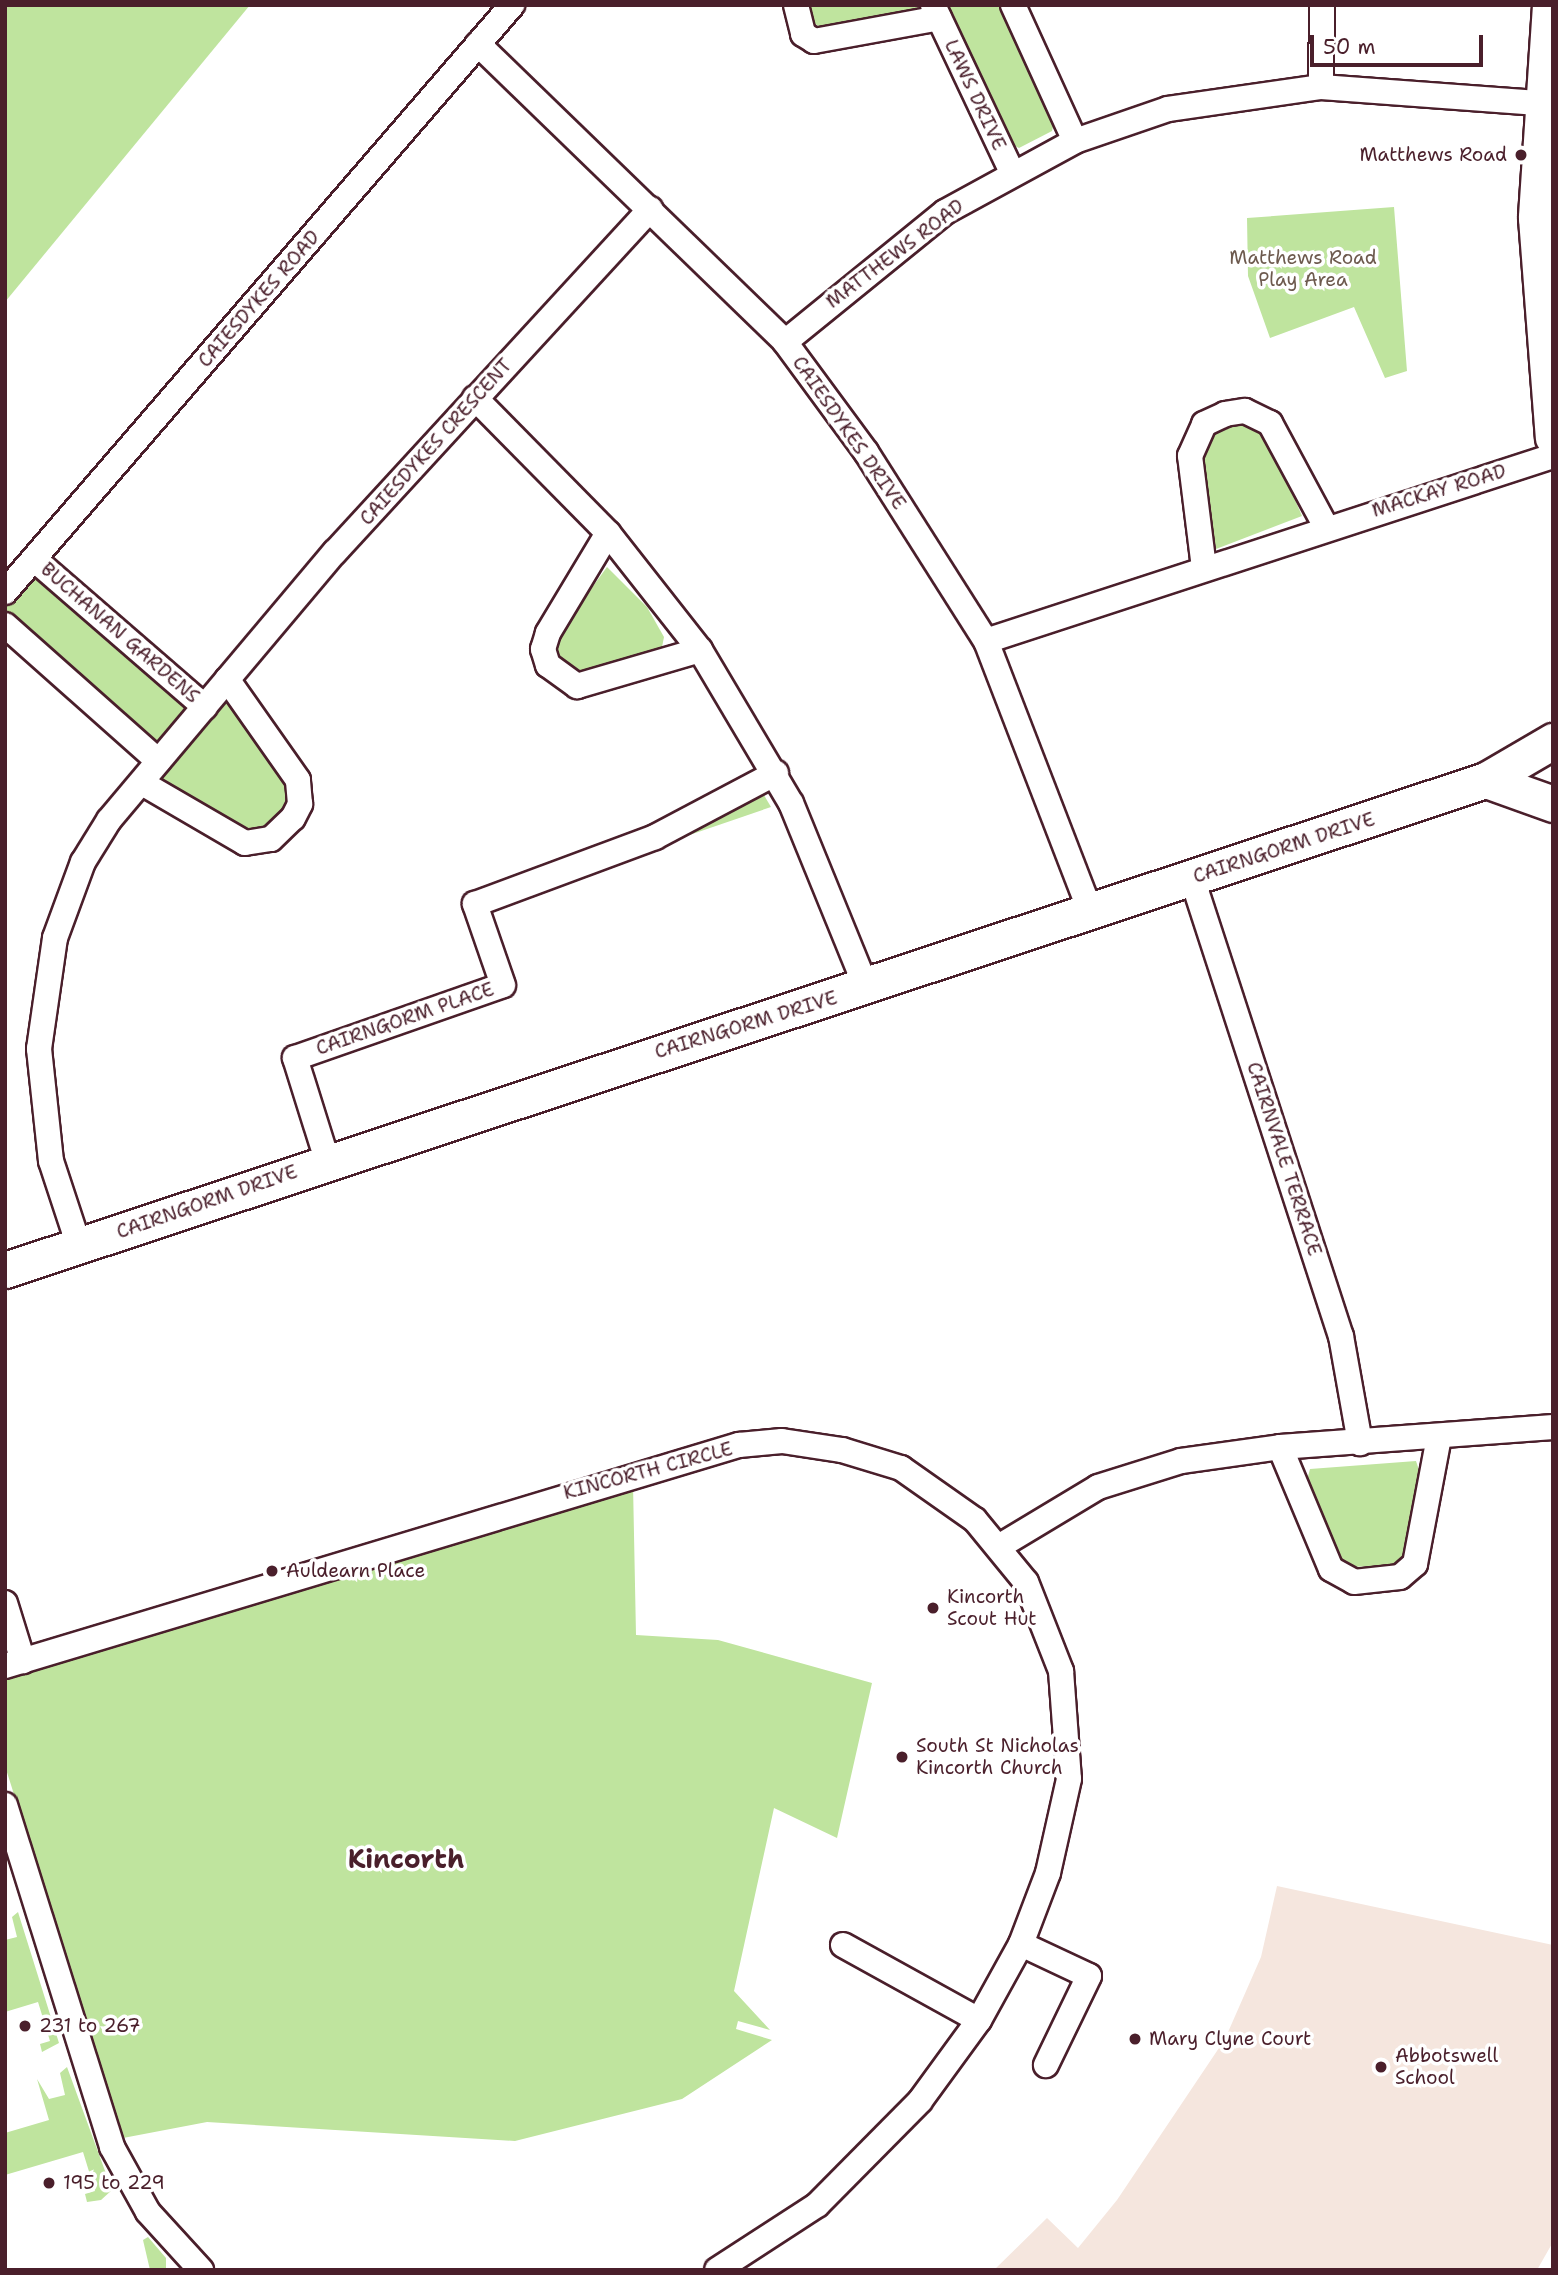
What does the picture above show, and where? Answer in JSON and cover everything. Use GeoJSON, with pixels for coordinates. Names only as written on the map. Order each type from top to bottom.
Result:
{"type":"FeatureCollection","features":[{"type":"Feature","properties":{"kind":"street","name":"CAIESDYKES ROAD"},"geometry":{"type":"LineString","coordinates":[[7,586],[34,559],[512,5]]}},
{"type":"Feature","properties":{"kind":"street","name":"LAWS DRIVE"},"geometry":{"type":"LineString","coordinates":[[796,5],[803,34],[814,41],[936,12],[1012,172]]}},
{"type":"Feature","properties":{"kind":"street"},"geometry":{"type":"LineString","coordinates":[[1013,5],[1075,141]]}},
{"type":"Feature","properties":{"kind":"street"},"geometry":{"type":"LineString","coordinates":[[1321,88],[1322,5]]}},
{"type":"Feature","properties":{"kind":"street"},"geometry":{"type":"LineString","coordinates":[[1550,5],[1541,103],[1536,218],[1553,437]]}},
{"type":"Feature","properties":{"kind":"street","name":"CAIESDYKES DRIVE"},"geometry":{"type":"LineString","coordinates":[[478,44],[785,342],[866,452],[986,641],[1090,911]]}},
{"type":"Feature","properties":{"kind":"street","name":"MATTHEWS ROAD"},"geometry":{"type":"LineString","coordinates":[[785,342],[945,212],[1012,172],[1075,141],[1168,109],[1321,88],[1541,103]]}},
{"type":"Feature","properties":{"kind":"street","name":"CAIESDYKES CRESCENT"},"geometry":{"type":"LineString","coordinates":[[79,1246],[44,1120],[41,1012],[55,937],[83,862],[158,761],[227,679],[475,398],[650,209]]}},
{"type":"Feature","properties":{"kind":"street"},"geometry":{"type":"LineString","coordinates":[[475,398],[608,533],[700,650],[776,773],[822,870],[866,987]]}},
{"type":"Feature","properties":{"kind":"street"},"geometry":{"type":"LineString","coordinates":[[1204,568],[1190,456],[1204,424],[1225,414],[1245,411],[1270,423],[1326,527]]}},
{"type":"Feature","properties":{"kind":"street","name":"MACKAY ROAD"},"geometry":{"type":"LineString","coordinates":[[986,641],[1326,527],[1553,456]]}},
{"type":"Feature","properties":{"kind":"street"},"geometry":{"type":"LineString","coordinates":[[608,533],[548,633],[543,649],[548,665],[577,686],[700,650]]}},
{"type":"Feature","properties":{"kind":"street","name":"BUCHANAN GARDENS"},"geometry":{"type":"LineString","coordinates":[[34,559],[205,706]]}},
{"type":"Feature","properties":{"kind":"street"},"geometry":{"type":"LineString","coordinates":[[5,625],[158,761]]}},
{"type":"Feature","properties":{"kind":"street"},"geometry":{"type":"LineString","coordinates":[[142,783],[245,843],[271,839],[293,818],[300,804],[298,780],[227,679]]}},
{"type":"Feature","properties":{"kind":"street"},"geometry":{"type":"LineString","coordinates":[[1553,742],[1545,772],[1553,803]]}},
{"type":"Feature","properties":{"kind":"street","name":"CAIRNGORM DRIVE"},"geometry":{"type":"LineString","coordinates":[[5,1270],[327,1160],[866,987],[1486,780],[1553,742]]}},
{"type":"Feature","properties":{"kind":"street","name":"CAIRNGORM PLACE"},"geometry":{"type":"LineString","coordinates":[[327,1160],[295,1058],[503,985],[475,904],[655,837],[776,773]]}},
{"type":"Feature","properties":{"kind":"street"},"geometry":{"type":"LineString","coordinates":[[1486,780],[1553,803]]}},
{"type":"Feature","properties":{"kind":"street","name":"CAIRNVALE TERRACE"},"geometry":{"type":"LineString","coordinates":[[1192,878],[1341,1336],[1360,1443]]}},
{"type":"Feature","properties":{"kind":"street"},"geometry":{"type":"LineString","coordinates":[[1000,1546],[1032,1521],[1137,1472],[1280,1447],[1553,1427]]}},
{"type":"Feature","properties":{"kind":"street"},"geometry":{"type":"LineString","coordinates":[[1280,1447],[1331,1569],[1354,1582],[1400,1577],[1415,1564],[1439,1437]]}},
{"type":"Feature","properties":{"kind":"street","name":"KINCORTH CIRCLE"},"geometry":{"type":"LineString","coordinates":[[14,1664],[739,1445],[782,1441],[842,1450],[901,1468],[948,1498],[1000,1546],[1044,1620],[1061,1671],[1070,1741],[1064,1817],[1021,1944],[979,2020],[920,2101],[827,2195],[717,2270]]}},
{"type":"Feature","properties":{"kind":"street"},"geometry":{"type":"LineString","coordinates":[[5,1603],[14,1664]]}},
{"type":"Feature","properties":{"kind":"street"},"geometry":{"type":"LineString","coordinates":[[5,1805],[112,2147],[148,2212],[196,2268]]}},
{"type":"Feature","properties":{"kind":"street"},"geometry":{"type":"LineString","coordinates":[[1021,1944],[1089,1976],[1046,2065]]}},
{"type":"Feature","properties":{"kind":"street"},"geometry":{"type":"LineString","coordinates":[[843,1945],[979,2020]]}},
{"type":"Feature","properties":{"kind":"shaded area","name":"Abbotswell School"},"geometry":{"type":"Polygon","coordinates":[[[1277,1886],[1553,1945],[1553,2242],[1537,2270],[994,2270],[1047,2218],[1078,2248],[1117,2200],[1225,2039],[1261,1957],[1277,1886]]]}},
{"type":"Feature","properties":{"kind":"green space"},"geometry":{"type":"Polygon","coordinates":[[[5,5],[250,5],[5,302],[5,5]]]}},
{"type":"Feature","properties":{"kind":"green space"},"geometry":{"type":"Polygon","coordinates":[[[806,5],[917,5],[919,10],[827,31],[812,22],[806,5]]]}},
{"type":"Feature","properties":{"kind":"green space"},"geometry":{"type":"Polygon","coordinates":[[[946,5],[1002,5],[1054,122],[1052,131],[1019,148],[1011,144],[946,5]]]}},
{"type":"Feature","properties":{"kind":"green space","name":"Matthews Road Play Area"},"geometry":{"type":"Polygon","coordinates":[[[1394,207],[1407,371],[1385,378],[1354,307],[1270,338],[1248,276],[1247,218],[1394,207]]]}},
{"type":"Feature","properties":{"kind":"green space"},"geometry":{"type":"Polygon","coordinates":[[[1227,417],[1265,430],[1302,516],[1216,549],[1198,445],[1227,417]]]}},
{"type":"Feature","properties":{"kind":"green space"},"geometry":{"type":"Polygon","coordinates":[[[34,559],[205,706],[227,679],[301,791],[258,843],[142,783],[157,762],[5,625],[5,592],[34,559]]]}},
{"type":"Feature","properties":{"kind":"green space"},"geometry":{"type":"Polygon","coordinates":[[[607,567],[647,607],[664,637],[662,647],[580,674],[559,662],[556,637],[607,567]]]}},
{"type":"Feature","properties":{"kind":"green space"},"geometry":{"type":"Polygon","coordinates":[[[761,790],[771,807],[672,841],[761,790]]]}},
{"type":"Feature","properties":{"kind":"green space"},"geometry":{"type":"Polygon","coordinates":[[[1416,1461],[1422,1479],[1405,1557],[1390,1566],[1342,1567],[1306,1484],[1310,1469],[1416,1461]]]}},
{"type":"Feature","properties":{"kind":"green space"},"geometry":{"type":"Polygon","coordinates":[[[633,1484],[636,1635],[718,1640],[872,1683],[837,1838],[774,1808],[734,1991],[770,2030],[738,2021],[736,2029],[772,2040],[682,2099],[515,2141],[207,2122],[123,2138],[5,1766],[5,1680],[633,1484]]]}},
{"type":"Feature","properties":{"kind":"green space"},"geometry":{"type":"Polygon","coordinates":[[[18,1912],[59,2043],[42,2052],[40,2044],[50,2041],[38,2002],[5,2012],[5,1940],[17,1937],[12,1917],[18,1912]]]}},
{"type":"Feature","properties":{"kind":"green space"},"geometry":{"type":"Polygon","coordinates":[[[67,2067],[112,2190],[101,2200],[87,2202],[85,2194],[95,2191],[83,2152],[5,2175],[5,2133],[49,2120],[37,2079],[49,2099],[65,2095],[60,2073],[67,2067]]]}},
{"type":"Feature","properties":{"kind":"green space"},"geometry":{"type":"Polygon","coordinates":[[[148,2237],[166,2258],[166,2270],[150,2270],[143,2240],[148,2237]]]}},
{"type":"Feature","properties":{"kind":"place","name":"Matthews Road"},"geometry":{"type":"Point","coordinates":[1521,155]}},
{"type":"Feature","properties":{"kind":"place","name":"Auldearn Place"},"geometry":{"type":"Point","coordinates":[272,1571]}},
{"type":"Feature","properties":{"kind":"place","name":"Kincorth Scout Hut"},"geometry":{"type":"Point","coordinates":[933,1608]}},
{"type":"Feature","properties":{"kind":"place","name":"South St Nicholas Kincorth Church"},"geometry":{"type":"Point","coordinates":[902,1757]}},
{"type":"Feature","properties":{"kind":"place","name":"231 to 267"},"geometry":{"type":"Point","coordinates":[25,2026]}},
{"type":"Feature","properties":{"kind":"place","name":"Mary Clyne Court"},"geometry":{"type":"Point","coordinates":[1135,2039]}},
{"type":"Feature","properties":{"kind":"place","name":"Abbotswell School"},"geometry":{"type":"Point","coordinates":[1381,2067]}},
{"type":"Feature","properties":{"kind":"place","name":"195 to 229"},"geometry":{"type":"Point","coordinates":[49,2183]}},
{"type":"Feature","properties":{"kind":"district","name":"Kincorth"},"geometry":{"type":"Point","coordinates":[406,1859]}}]}
